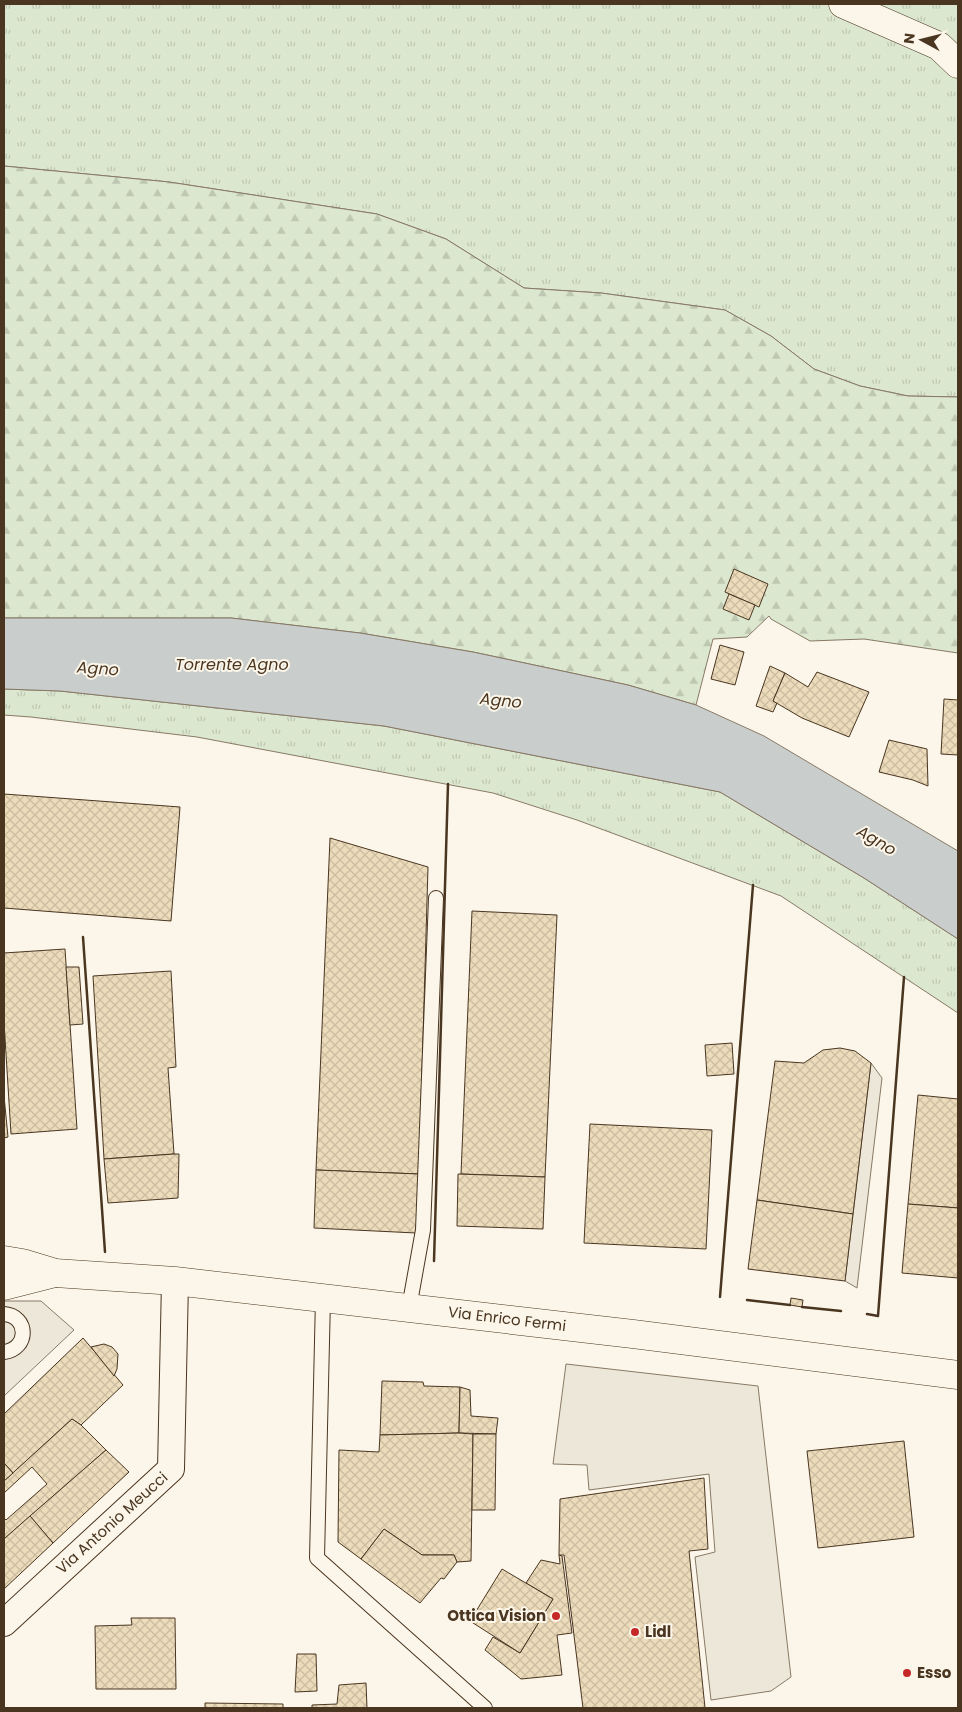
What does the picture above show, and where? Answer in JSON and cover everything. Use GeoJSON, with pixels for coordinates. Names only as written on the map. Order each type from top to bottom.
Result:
{"type":"FeatureCollection","features":[{"type":"Feature","properties":{"kind":"main road"},"geometry":{"type":"LineString","coordinates":[[843,4],[939,46],[958,64]]}},
{"type":"Feature","properties":{"kind":"main road","name":"Via Enrico Fermi"},"geometry":{"type":"LineString","coordinates":[[4,1260],[22,1263],[55,1273],[175,1281],[633,1334],[958,1375]]}},
{"type":"Feature","properties":{"kind":"main road","name":"Via Enrico Fermi"},"geometry":{"type":"LineString","coordinates":[[4,1286],[55,1273]]}},
{"type":"Feature","properties":{"kind":"street","name":"Via Antonio Meucci"},"geometry":{"type":"LineString","coordinates":[[4,1623],[171,1469],[175,1281]]}},
{"type":"Feature","properties":{"kind":"lane"},"geometry":{"type":"LineString","coordinates":[[408,1308],[422,1230],[436,898]]}},
{"type":"Feature","properties":{"kind":"lane"},"geometry":{"type":"LineString","coordinates":[[323,1298],[317,1558],[485,1708]]}},
{"type":"Feature","properties":{"kind":"lane"},"geometry":{"type":"LineString","coordinates":[[4,1314],[14,1317],[22,1327],[23,1333],[20,1344],[10,1352],[4,1352]]}},
{"type":"Feature","properties":{"kind":"green space"},"geometry":{"type":"Polygon","coordinates":[[[4,4],[958,4],[958,397],[908,396],[860,386],[814,369],[771,336],[725,310],[601,293],[524,288],[446,239],[377,214],[169,182],[4,166],[4,4]]]}},
{"type":"Feature","properties":{"kind":"green space"},"geometry":{"type":"Polygon","coordinates":[[[4,166],[169,182],[377,214],[446,239],[524,288],[601,293],[725,310],[771,336],[814,369],[860,386],[908,396],[958,397],[958,653],[864,639],[810,641],[771,619],[769,616],[747,637],[713,639],[696,705],[628,685],[473,652],[360,633],[231,618],[4,618],[4,166]]]}},
{"type":"Feature","properties":{"kind":"green space"},"geometry":{"type":"Polygon","coordinates":[[[4,689],[60,691],[384,726],[720,792],[864,878],[958,939],[958,1013],[781,896],[577,820],[493,793],[197,737],[4,715],[4,689]]]}},
{"type":"Feature","properties":{"kind":"shaded area"},"geometry":{"type":"Polygon","coordinates":[[[871,1063],[882,1078],[857,1288],[845,1281],[871,1063]]]}},
{"type":"Feature","properties":{"kind":"shaded area"},"geometry":{"type":"Polygon","coordinates":[[[4,1301],[41,1301],[74,1330],[4,1396],[4,1301]]]}},
{"type":"Feature","properties":{"kind":"shaded area"},"geometry":{"type":"Polygon","coordinates":[[[566,1364],[758,1386],[791,1677],[771,1691],[711,1700],[695,1557],[715,1552],[709,1474],[589,1490],[587,1465],[553,1464],[566,1364]]]}},
{"type":"Feature","properties":{"kind":"water","name":"Torrente Agno"},"geometry":{"type":"Polygon","coordinates":[[[4,618],[231,618],[360,633],[473,652],[628,685],[696,705],[764,736],[958,851],[958,939],[864,878],[720,792],[384,726],[60,691],[4,689],[4,618]]]}},
{"type":"Feature","properties":{"kind":"building"},"geometry":{"type":"Polygon","coordinates":[[[734,569],[768,584],[759,607],[725,592],[734,569]]]}},
{"type":"Feature","properties":{"kind":"building"},"geometry":{"type":"Polygon","coordinates":[[[729,594],[755,605],[749,620],[723,609],[729,594]]]}},
{"type":"Feature","properties":{"kind":"building"},"geometry":{"type":"Polygon","coordinates":[[[720,645],[744,652],[735,685],[711,679],[720,645]]]}},
{"type":"Feature","properties":{"kind":"building"},"geometry":{"type":"Polygon","coordinates":[[[770,666],[785,673],[773,701],[777,703],[773,712],[756,706],[770,666]]]}},
{"type":"Feature","properties":{"kind":"building"},"geometry":{"type":"Polygon","coordinates":[[[817,672],[869,692],[849,737],[802,718],[773,701],[785,673],[808,687],[817,672]]]}},
{"type":"Feature","properties":{"kind":"building"},"geometry":{"type":"Polygon","coordinates":[[[944,699],[958,700],[958,755],[941,754],[944,699]]]}},
{"type":"Feature","properties":{"kind":"building"},"geometry":{"type":"Polygon","coordinates":[[[889,740],[927,749],[928,786],[913,780],[879,772],[889,740]]]}},
{"type":"Feature","properties":{"kind":"building"},"geometry":{"type":"Polygon","coordinates":[[[4,794],[180,807],[171,921],[4,908],[4,794]]]}},
{"type":"Feature","properties":{"kind":"building"},"geometry":{"type":"Polygon","coordinates":[[[330,838],[428,867],[419,1174],[316,1170],[330,838]]]}},
{"type":"Feature","properties":{"kind":"building"},"geometry":{"type":"Polygon","coordinates":[[[472,911],[557,915],[545,1177],[461,1174],[472,911]]]}},
{"type":"Feature","properties":{"kind":"building"},"geometry":{"type":"Polygon","coordinates":[[[65,949],[77,1129],[11,1134],[4,1022],[4,953],[65,949]]]}},
{"type":"Feature","properties":{"kind":"building"},"geometry":{"type":"Polygon","coordinates":[[[66,967],[79,967],[83,1024],[70,1025],[66,967]]]}},
{"type":"Feature","properties":{"kind":"building"},"geometry":{"type":"Polygon","coordinates":[[[171,971],[176,1067],[168,1068],[174,1154],[104,1159],[93,976],[171,971]]]}},
{"type":"Feature","properties":{"kind":"building"},"geometry":{"type":"Polygon","coordinates":[[[732,1043],[734,1074],[707,1076],[705,1045],[732,1043]]]}},
{"type":"Feature","properties":{"kind":"building"},"geometry":{"type":"Polygon","coordinates":[[[840,1048],[855,1051],[871,1063],[853,1214],[757,1200],[775,1061],[804,1063],[823,1050],[840,1048]]]}},
{"type":"Feature","properties":{"kind":"building"},"geometry":{"type":"Polygon","coordinates":[[[918,1095],[958,1099],[958,1208],[908,1204],[918,1095]]]}},
{"type":"Feature","properties":{"kind":"building"},"geometry":{"type":"Polygon","coordinates":[[[4,1096],[8,1137],[4,1138],[4,1096]]]}},
{"type":"Feature","properties":{"kind":"building"},"geometry":{"type":"Polygon","coordinates":[[[590,1124],[712,1130],[706,1249],[584,1243],[590,1124]]]}},
{"type":"Feature","properties":{"kind":"building"},"geometry":{"type":"Polygon","coordinates":[[[179,1154],[178,1198],[108,1203],[104,1159],[179,1154]]]}},
{"type":"Feature","properties":{"kind":"building"},"geometry":{"type":"Polygon","coordinates":[[[316,1170],[419,1174],[416,1233],[314,1228],[316,1170]]]}},
{"type":"Feature","properties":{"kind":"building"},"geometry":{"type":"Polygon","coordinates":[[[458,1174],[545,1177],[543,1229],[457,1226],[458,1174]]]}},
{"type":"Feature","properties":{"kind":"building"},"geometry":{"type":"Polygon","coordinates":[[[757,1200],[853,1214],[845,1281],[748,1269],[757,1200]]]}},
{"type":"Feature","properties":{"kind":"building"},"geometry":{"type":"Polygon","coordinates":[[[908,1204],[958,1208],[958,1278],[902,1273],[908,1204]]]}},
{"type":"Feature","properties":{"kind":"building"},"geometry":{"type":"Polygon","coordinates":[[[791,1298],[803,1300],[802,1307],[790,1305],[791,1298]]]}},
{"type":"Feature","properties":{"kind":"building"},"geometry":{"type":"Polygon","coordinates":[[[83,1338],[123,1385],[81,1425],[72,1419],[13,1473],[4,1463],[4,1414],[83,1338]]]}},
{"type":"Feature","properties":{"kind":"building"},"geometry":{"type":"Polygon","coordinates":[[[104,1344],[112,1347],[118,1354],[117,1369],[114,1376],[91,1347],[104,1344]]]}},
{"type":"Feature","properties":{"kind":"building"},"geometry":{"type":"Polygon","coordinates":[[[382,1381],[423,1382],[424,1386],[460,1387],[459,1433],[380,1435],[382,1381]]]}},
{"type":"Feature","properties":{"kind":"building"},"geometry":{"type":"Polygon","coordinates":[[[460,1387],[470,1390],[471,1416],[498,1418],[496,1434],[459,1433],[460,1387]]]}},
{"type":"Feature","properties":{"kind":"building"},"geometry":{"type":"Polygon","coordinates":[[[72,1419],[81,1425],[106,1450],[4,1539],[4,1518],[6,1520],[47,1484],[32,1467],[4,1493],[4,1481],[72,1419]]]}},
{"type":"Feature","properties":{"kind":"building"},"geometry":{"type":"Polygon","coordinates":[[[473,1434],[471,1561],[457,1562],[454,1555],[422,1555],[384,1529],[361,1559],[338,1542],[339,1450],[379,1452],[380,1435],[473,1434]]]}},
{"type":"Feature","properties":{"kind":"building"},"geometry":{"type":"Polygon","coordinates":[[[473,1434],[496,1434],[495,1510],[472,1510],[473,1434]]]}},
{"type":"Feature","properties":{"kind":"building"},"geometry":{"type":"Polygon","coordinates":[[[904,1441],[914,1537],[818,1548],[807,1451],[904,1441]]]}},
{"type":"Feature","properties":{"kind":"building"},"geometry":{"type":"Polygon","coordinates":[[[106,1450],[129,1472],[53,1543],[30,1516],[106,1450]]]}},
{"type":"Feature","properties":{"kind":"building"},"geometry":{"type":"Polygon","coordinates":[[[4,1463],[13,1473],[4,1481],[4,1463]]]}},
{"type":"Feature","properties":{"kind":"building","name":"Lidl"},"geometry":{"type":"Polygon","coordinates":[[[704,1478],[708,1549],[689,1551],[705,1708],[583,1708],[564,1555],[559,1555],[560,1499],[704,1478]]]}},
{"type":"Feature","properties":{"kind":"building"},"geometry":{"type":"Polygon","coordinates":[[[30,1516],[53,1543],[4,1589],[4,1539],[30,1516]]]}},
{"type":"Feature","properties":{"kind":"building"},"geometry":{"type":"Polygon","coordinates":[[[384,1529],[422,1555],[454,1555],[457,1562],[444,1579],[441,1578],[420,1603],[361,1559],[384,1529]]]}},
{"type":"Feature","properties":{"kind":"building","name":"Ottica Vision"},"geometry":{"type":"Polygon","coordinates":[[[559,1555],[562,1556],[572,1633],[557,1635],[562,1675],[521,1679],[485,1650],[493,1637],[520,1653],[553,1599],[526,1583],[541,1560],[560,1564],[559,1555]]]}},
{"type":"Feature","properties":{"kind":"building"},"geometry":{"type":"Polygon","coordinates":[[[502,1569],[553,1599],[520,1653],[470,1621],[502,1569]]]}},
{"type":"Feature","properties":{"kind":"building"},"geometry":{"type":"Polygon","coordinates":[[[131,1618],[175,1618],[176,1689],[96,1689],[95,1626],[132,1625],[131,1618]]]}},
{"type":"Feature","properties":{"kind":"building"},"geometry":{"type":"Polygon","coordinates":[[[297,1654],[316,1654],[317,1691],[295,1692],[297,1654]]]}},
{"type":"Feature","properties":{"kind":"building"},"geometry":{"type":"Polygon","coordinates":[[[366,1683],[367,1708],[312,1708],[312,1705],[337,1704],[339,1685],[366,1683]]]}},
{"type":"Feature","properties":{"kind":"building"},"geometry":{"type":"Polygon","coordinates":[[[205,1703],[283,1704],[283,1708],[205,1708],[205,1703]]]}},
{"type":"Feature","properties":{"kind":"wall"},"geometry":{"type":"LineString","coordinates":[[434,1261],[448,784]]}},
{"type":"Feature","properties":{"kind":"wall"},"geometry":{"type":"LineString","coordinates":[[720,1297],[753,885]]}},
{"type":"Feature","properties":{"kind":"wall"},"geometry":{"type":"LineString","coordinates":[[83,937],[105,1252]]}},
{"type":"Feature","properties":{"kind":"wall"},"geometry":{"type":"LineString","coordinates":[[867,1314],[878,1316],[904,977]]}},
{"type":"Feature","properties":{"kind":"wall"},"geometry":{"type":"LineString","coordinates":[[747,1300],[790,1305]]}},
{"type":"Feature","properties":{"kind":"wall"},"geometry":{"type":"LineString","coordinates":[[802,1307],[841,1311]]}},
{"type":"Feature","properties":{"kind":"place","name":"Ottica Vision"},"geometry":{"type":"Point","coordinates":[556,1616]}},
{"type":"Feature","properties":{"kind":"place","name":"Lidl"},"geometry":{"type":"Point","coordinates":[635,1632]}},
{"type":"Feature","properties":{"kind":"place","name":"Esso"},"geometry":{"type":"Point","coordinates":[907,1673]}},
{"type":"Feature","properties":{"kind":"water label","name":"Agno"},"geometry":{"type":"Point","coordinates":[98,668]}},
{"type":"Feature","properties":{"kind":"water label","name":"Agno"},"geometry":{"type":"Point","coordinates":[501,700]}},
{"type":"Feature","properties":{"kind":"water label","name":"Agno"},"geometry":{"type":"Point","coordinates":[877,840]}}]}
